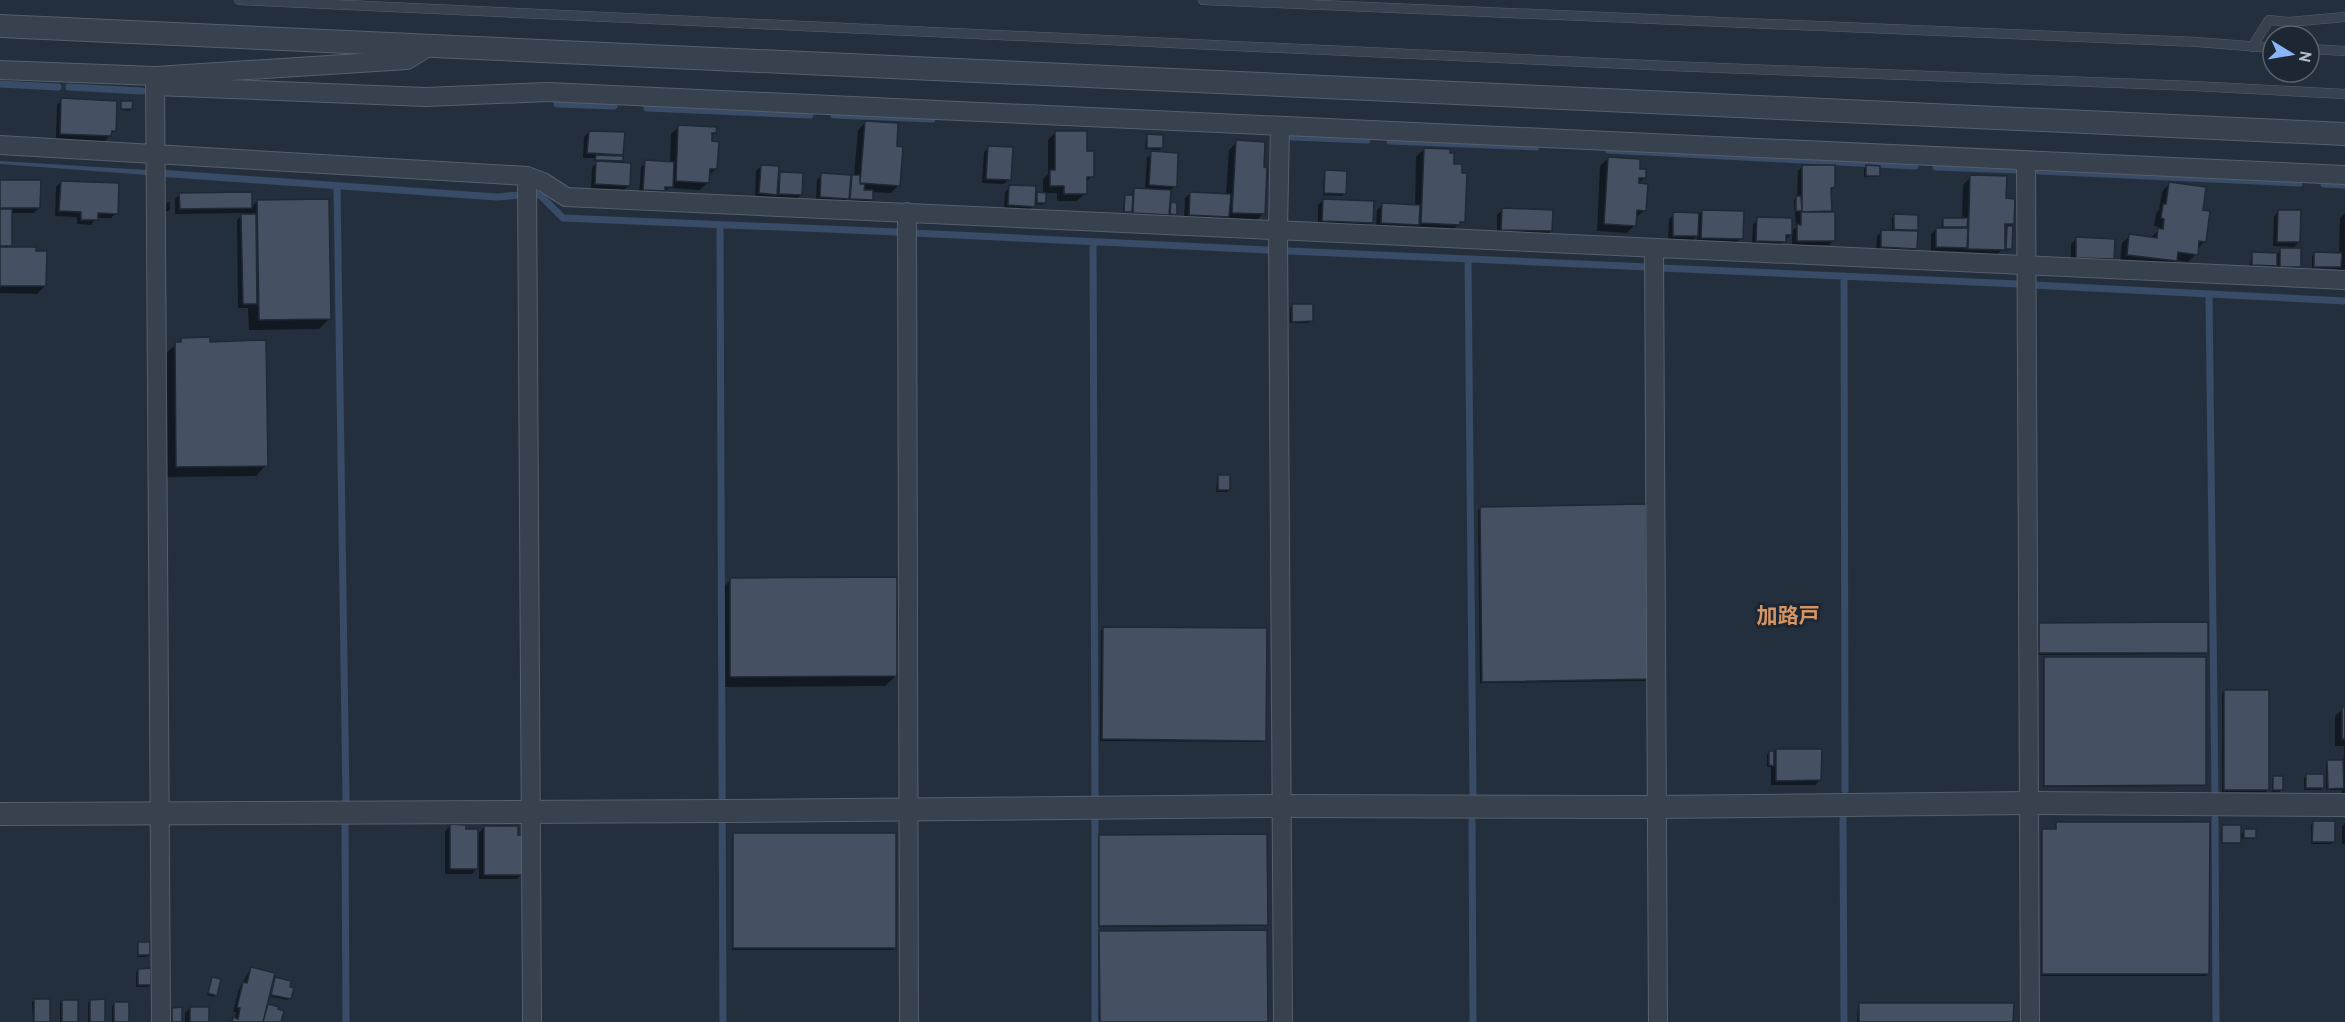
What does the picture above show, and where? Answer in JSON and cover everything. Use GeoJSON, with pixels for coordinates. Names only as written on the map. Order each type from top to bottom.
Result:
{"type":"FeatureCollection","features":[{"type":"Feature","properties":{"kind":"street"},"geometry":{"type":"LineString","coordinates":[[0,26],[2345,134]]}},
{"type":"Feature","properties":{"kind":"street"},"geometry":{"type":"LineString","coordinates":[[155,81],[407,60],[428,47]]}},
{"type":"Feature","properties":{"kind":"street"},"geometry":{"type":"LineString","coordinates":[[0,70],[425,97],[548,92],[2345,175]]}},
{"type":"Feature","properties":{"kind":"street"},"geometry":{"type":"LineString","coordinates":[[155,81],[161,1022]]}},
{"type":"Feature","properties":{"kind":"street"},"geometry":{"type":"LineString","coordinates":[[1280,126],[1278,230],[1283,1022]]}},
{"type":"Feature","properties":{"kind":"street"},"geometry":{"type":"LineString","coordinates":[[0,145],[155,166],[527,176],[543,182],[566,196],[2345,280]]}},
{"type":"Feature","properties":{"kind":"street"},"geometry":{"type":"LineString","coordinates":[[2026,160],[2030,1022]]}},
{"type":"Feature","properties":{"kind":"street"},"geometry":{"type":"LineString","coordinates":[[527,176],[532,1022]]}},
{"type":"Feature","properties":{"kind":"street"},"geometry":{"type":"LineString","coordinates":[[907,212],[909,1022]]}},
{"type":"Feature","properties":{"kind":"street"},"geometry":{"type":"LineString","coordinates":[[1654,249],[1658,1022]]}},
{"type":"Feature","properties":{"kind":"street"},"geometry":{"type":"LineString","coordinates":[[0,814],[1282,806],[1656,807],[2028,803],[2345,805]]}},
{"type":"Feature","properties":{"kind":"lane"},"geometry":{"type":"LineString","coordinates":[[240,0],[1670,66],[2345,94]]}},
{"type":"Feature","properties":{"kind":"lane"},"geometry":{"type":"LineString","coordinates":[[1203,0],[2197,42],[2261,47]]}},
{"type":"Feature","properties":{"kind":"lane"},"geometry":{"type":"LineString","coordinates":[[2252,47],[2270,20],[2289,22],[2345,17]]}},
{"type":"Feature","properties":{"kind":"lane"},"geometry":{"type":"LineString","coordinates":[[2321,50],[2345,51]]}},
{"type":"Feature","properties":{"kind":"water"},"geometry":{"type":"Polygon","coordinates":[[[0,161],[147,170],[147,175],[0,164],[0,161]]]}},
{"type":"Feature","properties":{"kind":"building"},"geometry":{"type":"Polygon","coordinates":[[[61,98],[117,101],[116,131],[112,131],[111,136],[60,134],[61,98]]]}},
{"type":"Feature","properties":{"kind":"building"},"geometry":{"type":"Polygon","coordinates":[[[121,101],[133,101],[132,109],[121,109],[121,101]]]}},
{"type":"Feature","properties":{"kind":"building"},"geometry":{"type":"Polygon","coordinates":[[[865,121],[898,123],[897,146],[903,147],[900,186],[860,183],[865,121]]]}},
{"type":"Feature","properties":{"kind":"building"},"geometry":{"type":"Polygon","coordinates":[[[678,125],[717,127],[716,133],[712,133],[712,141],[719,142],[717,169],[710,169],[709,183],[676,181],[678,125]]]}},
{"type":"Feature","properties":{"kind":"building"},"geometry":{"type":"Polygon","coordinates":[[[589,131],[625,132],[623,155],[587,153],[589,131]]]}},
{"type":"Feature","properties":{"kind":"building"},"geometry":{"type":"Polygon","coordinates":[[[1055,131],[1087,131],[1087,151],[1094,151],[1094,177],[1087,177],[1087,194],[1064,194],[1064,186],[1050,186],[1050,170],[1055,170],[1055,131]]]}},
{"type":"Feature","properties":{"kind":"building"},"geometry":{"type":"Polygon","coordinates":[[[1147,134],[1163,135],[1163,148],[1147,148],[1147,134]]]}},
{"type":"Feature","properties":{"kind":"building"},"geometry":{"type":"Polygon","coordinates":[[[1236,140],[1265,142],[1264,167],[1267,168],[1265,214],[1232,213],[1236,140]]]}},
{"type":"Feature","properties":{"kind":"building"},"geometry":{"type":"Polygon","coordinates":[[[988,146],[1013,147],[1011,180],[986,179],[988,146]]]}},
{"type":"Feature","properties":{"kind":"building"},"geometry":{"type":"Polygon","coordinates":[[[1424,148],[1450,149],[1450,153],[1454,153],[1454,164],[1462,164],[1462,173],[1467,173],[1465,222],[1460,222],[1460,225],[1421,223],[1424,148]]]}},
{"type":"Feature","properties":{"kind":"building"},"geometry":{"type":"Polygon","coordinates":[[[1151,151],[1178,153],[1177,187],[1149,185],[1151,151]]]}},
{"type":"Feature","properties":{"kind":"building"},"geometry":{"type":"Polygon","coordinates":[[[596,155],[623,156],[623,161],[595,160],[596,155]]]}},
{"type":"Feature","properties":{"kind":"building"},"geometry":{"type":"Polygon","coordinates":[[[1608,157],[1640,159],[1640,169],[1646,169],[1646,178],[1639,178],[1639,183],[1648,184],[1646,211],[1637,210],[1636,226],[1604,224],[1608,157]]]}},
{"type":"Feature","properties":{"kind":"building"},"geometry":{"type":"Polygon","coordinates":[[[645,160],[674,162],[673,187],[665,187],[665,191],[643,190],[645,160]]]}},
{"type":"Feature","properties":{"kind":"building"},"geometry":{"type":"Polygon","coordinates":[[[596,161],[631,163],[630,186],[595,184],[596,161]]]}},
{"type":"Feature","properties":{"kind":"building"},"geometry":{"type":"Polygon","coordinates":[[[761,165],[779,166],[777,195],[759,193],[761,165]]]}},
{"type":"Feature","properties":{"kind":"building"},"geometry":{"type":"Polygon","coordinates":[[[1802,165],[1835,165],[1835,187],[1831,188],[1832,211],[1802,212],[1802,165]]]}},
{"type":"Feature","properties":{"kind":"building"},"geometry":{"type":"Polygon","coordinates":[[[1866,165],[1880,166],[1880,176],[1866,176],[1866,165]]]}},
{"type":"Feature","properties":{"kind":"building"},"geometry":{"type":"Polygon","coordinates":[[[1325,170],[1347,171],[1346,194],[1324,193],[1325,170]]]}},
{"type":"Feature","properties":{"kind":"building"},"geometry":{"type":"Polygon","coordinates":[[[780,172],[803,173],[802,195],[779,194],[780,172]]]}},
{"type":"Feature","properties":{"kind":"building"},"geometry":{"type":"Polygon","coordinates":[[[821,173],[851,175],[849,199],[820,197],[821,173]]]}},
{"type":"Feature","properties":{"kind":"building"},"geometry":{"type":"Polygon","coordinates":[[[852,175],[860,175],[860,184],[865,184],[864,190],[873,190],[873,200],[850,199],[852,175]]]}},
{"type":"Feature","properties":{"kind":"building"},"geometry":{"type":"Polygon","coordinates":[[[1970,175],[2007,176],[2006,198],[2015,199],[2014,224],[2005,224],[2005,250],[1968,249],[1970,175]]]}},
{"type":"Feature","properties":{"kind":"building"},"geometry":{"type":"Polygon","coordinates":[[[0,180],[41,180],[40,208],[0,208],[0,180]]]}},
{"type":"Feature","properties":{"kind":"building"},"geometry":{"type":"Polygon","coordinates":[[[61,181],[119,183],[118,214],[98,213],[98,220],[81,220],[81,212],[59,211],[61,181]]]}},
{"type":"Feature","properties":{"kind":"building"},"geometry":{"type":"Polygon","coordinates":[[[2169,182],[2206,187],[2203,210],[2210,211],[2206,242],[2199,241],[2198,255],[2178,252],[2177,261],[2127,255],[2129,234],[2157,238],[2158,228],[2163,229],[2164,219],[2161,218],[2163,204],[2166,204],[2169,182]]]}},
{"type":"Feature","properties":{"kind":"building"},"geometry":{"type":"Polygon","coordinates":[[[1009,185],[1036,186],[1035,207],[1008,205],[1009,185]]]}},
{"type":"Feature","properties":{"kind":"building"},"geometry":{"type":"Polygon","coordinates":[[[1134,188],[1171,190],[1169,215],[1133,213],[1134,188]]]}},
{"type":"Feature","properties":{"kind":"building"},"geometry":{"type":"Polygon","coordinates":[[[252,192],[252,208],[180,209],[179,193],[252,192]]]}},
{"type":"Feature","properties":{"kind":"building"},"geometry":{"type":"Polygon","coordinates":[[[1037,192],[1046,193],[1046,203],[1037,203],[1037,192]]]}},
{"type":"Feature","properties":{"kind":"building"},"geometry":{"type":"Polygon","coordinates":[[[1190,192],[1231,194],[1229,217],[1189,215],[1190,192]]]}},
{"type":"Feature","properties":{"kind":"building"},"geometry":{"type":"Polygon","coordinates":[[[1125,195],[1133,195],[1132,212],[1124,212],[1125,195]]]}},
{"type":"Feature","properties":{"kind":"building"},"geometry":{"type":"Polygon","coordinates":[[[1796,196],[1801,196],[1802,211],[1796,211],[1796,196]]]}},
{"type":"Feature","properties":{"kind":"building"},"geometry":{"type":"Polygon","coordinates":[[[329,199],[331,319],[259,320],[257,200],[329,199]]]}},
{"type":"Feature","properties":{"kind":"building"},"geometry":{"type":"Polygon","coordinates":[[[1323,199],[1374,201],[1373,223],[1322,221],[1323,199]]]}},
{"type":"Feature","properties":{"kind":"building"},"geometry":{"type":"Polygon","coordinates":[[[1171,202],[1177,203],[1177,215],[1170,214],[1171,202]]]}},
{"type":"Feature","properties":{"kind":"building"},"geometry":{"type":"Polygon","coordinates":[[[1382,203],[1420,205],[1419,225],[1381,223],[1382,203]]]}},
{"type":"Feature","properties":{"kind":"building"},"geometry":{"type":"Polygon","coordinates":[[[1502,208],[1553,210],[1552,231],[1501,230],[1502,208]]]}},
{"type":"Feature","properties":{"kind":"building"},"geometry":{"type":"Polygon","coordinates":[[[0,209],[12,209],[12,246],[0,246],[0,209]]]}},
{"type":"Feature","properties":{"kind":"building"},"geometry":{"type":"Polygon","coordinates":[[[1702,210],[1744,211],[1743,239],[1701,238],[1702,210]]]}},
{"type":"Feature","properties":{"kind":"building"},"geometry":{"type":"Polygon","coordinates":[[[2278,210],[2301,210],[2300,242],[2277,242],[2278,210]]]}},
{"type":"Feature","properties":{"kind":"building"},"geometry":{"type":"Polygon","coordinates":[[[1673,212],[1699,213],[1698,236],[1673,236],[1673,212]]]}},
{"type":"Feature","properties":{"kind":"building"},"geometry":{"type":"Polygon","coordinates":[[[1801,212],[1835,212],[1835,241],[1797,241],[1797,224],[1801,225],[1801,212]]]}},
{"type":"Feature","properties":{"kind":"building"},"geometry":{"type":"Polygon","coordinates":[[[241,214],[256,214],[257,304],[243,304],[241,214]]]}},
{"type":"Feature","properties":{"kind":"building"},"geometry":{"type":"Polygon","coordinates":[[[1894,214],[1918,215],[1918,230],[1894,230],[1894,214]]]}},
{"type":"Feature","properties":{"kind":"building"},"geometry":{"type":"Polygon","coordinates":[[[1757,217],[1792,218],[1792,235],[1786,235],[1786,242],[1756,241],[1757,217]]]}},
{"type":"Feature","properties":{"kind":"building"},"geometry":{"type":"Polygon","coordinates":[[[1943,218],[1968,218],[1967,227],[1943,227],[1943,218]]]}},
{"type":"Feature","properties":{"kind":"building"},"geometry":{"type":"Polygon","coordinates":[[[2007,226],[2013,226],[2012,249],[2006,249],[2007,226]]]}},
{"type":"Feature","properties":{"kind":"building"},"geometry":{"type":"Polygon","coordinates":[[[1936,228],[1968,228],[1967,248],[1936,247],[1936,228]]]}},
{"type":"Feature","properties":{"kind":"building"},"geometry":{"type":"Polygon","coordinates":[[[1881,230],[1918,231],[1917,249],[1881,247],[1881,230]]]}},
{"type":"Feature","properties":{"kind":"building"},"geometry":{"type":"Polygon","coordinates":[[[2076,237],[2115,239],[2114,259],[2076,258],[2076,237]]]}},
{"type":"Feature","properties":{"kind":"building"},"geometry":{"type":"Polygon","coordinates":[[[0,247],[36,247],[36,251],[47,251],[46,286],[0,286],[0,247]]]}},
{"type":"Feature","properties":{"kind":"building"},"geometry":{"type":"Polygon","coordinates":[[[2280,248],[2301,248],[2301,267],[2280,267],[2280,248]]]}},
{"type":"Feature","properties":{"kind":"building"},"geometry":{"type":"Polygon","coordinates":[[[2252,252],[2277,253],[2277,266],[2252,265],[2252,252]]]}},
{"type":"Feature","properties":{"kind":"building"},"geometry":{"type":"Polygon","coordinates":[[[2314,252],[2342,253],[2341,267],[2314,267],[2314,252]]]}},
{"type":"Feature","properties":{"kind":"building"},"geometry":{"type":"Polygon","coordinates":[[[1292,304],[1313,304],[1313,321],[1292,322],[1292,304]]]}},
{"type":"Feature","properties":{"kind":"building"},"geometry":{"type":"Polygon","coordinates":[[[210,337],[210,342],[266,340],[268,466],[176,467],[175,342],[181,342],[181,338],[210,337]]]}},
{"type":"Feature","properties":{"kind":"building"},"geometry":{"type":"Polygon","coordinates":[[[1218,475],[1230,475],[1230,490],[1218,490],[1218,475]]]}},
{"type":"Feature","properties":{"kind":"building"},"geometry":{"type":"Polygon","coordinates":[[[1646,504],[1648,679],[1482,682],[1480,507],[1646,504]]]}},
{"type":"Feature","properties":{"kind":"building"},"geometry":{"type":"Polygon","coordinates":[[[897,577],[897,676],[730,677],[730,578],[897,577]]]}},
{"type":"Feature","properties":{"kind":"building"},"geometry":{"type":"Polygon","coordinates":[[[2208,622],[2208,653],[2039,653],[2039,623],[2208,622]]]}},
{"type":"Feature","properties":{"kind":"building"},"geometry":{"type":"Polygon","coordinates":[[[1103,627],[1267,628],[1266,741],[1102,739],[1103,627]]]}},
{"type":"Feature","properties":{"kind":"building"},"geometry":{"type":"Polygon","coordinates":[[[2044,657],[2206,657],[2206,785],[2044,786],[2044,657]]]}},
{"type":"Feature","properties":{"kind":"building"},"geometry":{"type":"Polygon","coordinates":[[[2224,690],[2269,690],[2269,790],[2224,790],[2224,690]]]}},
{"type":"Feature","properties":{"kind":"building"},"geometry":{"type":"Polygon","coordinates":[[[2342,707],[2345,707],[2345,739],[2342,739],[2342,707]]]}},
{"type":"Feature","properties":{"kind":"building"},"geometry":{"type":"Polygon","coordinates":[[[1776,749],[1822,749],[1821,780],[1776,781],[1776,749]]]}},
{"type":"Feature","properties":{"kind":"building"},"geometry":{"type":"Polygon","coordinates":[[[1769,751],[1774,751],[1774,766],[1769,765],[1769,751]]]}},
{"type":"Feature","properties":{"kind":"building"},"geometry":{"type":"Polygon","coordinates":[[[2327,760],[2343,760],[2344,788],[2328,789],[2327,760]]]}},
{"type":"Feature","properties":{"kind":"building"},"geometry":{"type":"Polygon","coordinates":[[[2306,774],[2324,774],[2324,788],[2306,788],[2306,774]]]}},
{"type":"Feature","properties":{"kind":"building"},"geometry":{"type":"Polygon","coordinates":[[[2273,776],[2283,776],[2283,790],[2273,790],[2273,776]]]}},
{"type":"Feature","properties":{"kind":"building"},"geometry":{"type":"Polygon","coordinates":[[[2313,821],[2335,821],[2335,842],[2312,842],[2313,821]]]}},
{"type":"Feature","properties":{"kind":"building"},"geometry":{"type":"Polygon","coordinates":[[[2056,822],[2210,822],[2209,974],[2042,974],[2042,829],[2056,829],[2056,822]]]}},
{"type":"Feature","properties":{"kind":"building"},"geometry":{"type":"Polygon","coordinates":[[[450,824],[466,825],[466,829],[478,829],[478,869],[450,869],[450,824]]]}},
{"type":"Feature","properties":{"kind":"building"},"geometry":{"type":"Polygon","coordinates":[[[2222,825],[2241,825],[2241,843],[2222,843],[2222,825]]]}},
{"type":"Feature","properties":{"kind":"building"},"geometry":{"type":"Polygon","coordinates":[[[484,826],[518,826],[518,835],[523,835],[523,875],[484,875],[484,826]]]}},
{"type":"Feature","properties":{"kind":"building"},"geometry":{"type":"Polygon","coordinates":[[[2244,829],[2256,829],[2256,838],[2244,838],[2244,829]]]}},
{"type":"Feature","properties":{"kind":"building"},"geometry":{"type":"Polygon","coordinates":[[[733,833],[896,833],[896,948],[733,948],[733,833]]]}},
{"type":"Feature","properties":{"kind":"building"},"geometry":{"type":"Polygon","coordinates":[[[1267,834],[1268,925],[1099,926],[1099,835],[1267,834]]]}},
{"type":"Feature","properties":{"kind":"building"},"geometry":{"type":"Polygon","coordinates":[[[1267,930],[1268,1022],[1100,1022],[1099,931],[1267,930]]]}},
{"type":"Feature","properties":{"kind":"building"},"geometry":{"type":"Polygon","coordinates":[[[138,942],[150,942],[150,955],[138,955],[138,942]]]}},
{"type":"Feature","properties":{"kind":"building"},"geometry":{"type":"Polygon","coordinates":[[[251,967],[275,973],[263,1022],[232,1022],[233,1017],[238,1019],[240,1008],[237,1007],[243,982],[247,983],[251,967]]]}},
{"type":"Feature","properties":{"kind":"building"},"geometry":{"type":"Polygon","coordinates":[[[151,968],[151,985],[138,985],[138,969],[151,968]]]}},
{"type":"Feature","properties":{"kind":"building"},"geometry":{"type":"Polygon","coordinates":[[[212,977],[221,979],[217,996],[208,993],[212,977]]]}},
{"type":"Feature","properties":{"kind":"building"},"geometry":{"type":"Polygon","coordinates":[[[275,977],[291,981],[290,987],[294,988],[291,999],[271,995],[275,977]]]}},
{"type":"Feature","properties":{"kind":"building"},"geometry":{"type":"Polygon","coordinates":[[[34,999],[50,999],[50,1022],[34,1022],[34,999]]]}},
{"type":"Feature","properties":{"kind":"building"},"geometry":{"type":"Polygon","coordinates":[[[105,999],[105,1022],[90,1022],[90,1000],[105,999]]]}},
{"type":"Feature","properties":{"kind":"building"},"geometry":{"type":"Polygon","coordinates":[[[62,1000],[78,1000],[78,1022],[62,1022],[62,1000]]]}},
{"type":"Feature","properties":{"kind":"building"},"geometry":{"type":"Polygon","coordinates":[[[114,1002],[129,1002],[129,1022],[114,1022],[114,1002]]]}},
{"type":"Feature","properties":{"kind":"building"},"geometry":{"type":"Polygon","coordinates":[[[1859,1003],[2014,1003],[2013,1022],[1859,1022],[1859,1003]]]}},
{"type":"Feature","properties":{"kind":"building"},"geometry":{"type":"Polygon","coordinates":[[[268,1004],[284,1011],[281,1022],[263,1022],[268,1004]]]}},
{"type":"Feature","properties":{"kind":"building"},"geometry":{"type":"Polygon","coordinates":[[[182,1007],[182,1022],[172,1022],[172,1008],[182,1007]]]}},
{"type":"Feature","properties":{"kind":"building"},"geometry":{"type":"Polygon","coordinates":[[[190,1007],[209,1007],[209,1022],[190,1022],[190,1007]]]}},
{"type":"Feature","properties":{"kind":"waterway"},"geometry":{"type":"LineString","coordinates":[[0,84],[58,87]]}},
{"type":"Feature","properties":{"kind":"waterway"},"geometry":{"type":"LineString","coordinates":[[69,87],[142,91]]}},
{"type":"Feature","properties":{"kind":"waterway"},"geometry":{"type":"LineString","coordinates":[[557,104],[614,106]]}},
{"type":"Feature","properties":{"kind":"waterway"},"geometry":{"type":"LineString","coordinates":[[647,108],[810,115]]}},
{"type":"Feature","properties":{"kind":"waterway"},"geometry":{"type":"LineString","coordinates":[[834,115],[932,119]]}},
{"type":"Feature","properties":{"kind":"waterway"},"geometry":{"type":"LineString","coordinates":[[1292,137],[1367,140]]}},
{"type":"Feature","properties":{"kind":"waterway"},"geometry":{"type":"LineString","coordinates":[[1390,141],[1536,147]]}},
{"type":"Feature","properties":{"kind":"waterway"},"geometry":{"type":"LineString","coordinates":[[1609,150],[1915,166]]}},
{"type":"Feature","properties":{"kind":"waterway"},"geometry":{"type":"LineString","coordinates":[[1936,167],[2018,170]]}},
{"type":"Feature","properties":{"kind":"waterway"},"geometry":{"type":"LineString","coordinates":[[2039,171],[2299,183]]}},
{"type":"Feature","properties":{"kind":"waterway"},"geometry":{"type":"LineString","coordinates":[[158,173],[497,197],[520,195]]}},
{"type":"Feature","properties":{"kind":"waterway"},"geometry":{"type":"LineString","coordinates":[[2324,184],[2345,185]]}},
{"type":"Feature","properties":{"kind":"waterway"},"geometry":{"type":"LineString","coordinates":[[337,186],[346,800]]}},
{"type":"Feature","properties":{"kind":"waterway"},"geometry":{"type":"LineString","coordinates":[[533,193],[541,196],[563,218],[897,232]]}},
{"type":"Feature","properties":{"kind":"waterway"},"geometry":{"type":"LineString","coordinates":[[720,225],[723,1022]]}},
{"type":"Feature","properties":{"kind":"waterway"},"geometry":{"type":"LineString","coordinates":[[914,233],[1268,250]]}},
{"type":"Feature","properties":{"kind":"waterway"},"geometry":{"type":"LineString","coordinates":[[1093,242],[1095,797]]}},
{"type":"Feature","properties":{"kind":"waterway"},"geometry":{"type":"LineString","coordinates":[[1289,251],[1648,267]]}},
{"type":"Feature","properties":{"kind":"waterway"},"geometry":{"type":"LineString","coordinates":[[1468,259],[1473,796]]}},
{"type":"Feature","properties":{"kind":"waterway"},"geometry":{"type":"LineString","coordinates":[[1661,268],[2018,284]]}},
{"type":"Feature","properties":{"kind":"waterway"},"geometry":{"type":"LineString","coordinates":[[1844,276],[1845,790]]}},
{"type":"Feature","properties":{"kind":"waterway"},"geometry":{"type":"LineString","coordinates":[[2033,285],[2345,301]]}},
{"type":"Feature","properties":{"kind":"waterway"},"geometry":{"type":"LineString","coordinates":[[2209,294],[2215,795]]}},
{"type":"Feature","properties":{"kind":"waterway"},"geometry":{"type":"LineString","coordinates":[[1843,815],[1844,1022]]}},
{"type":"Feature","properties":{"kind":"waterway"},"geometry":{"type":"LineString","coordinates":[[2215,819],[2216,1022]]}},
{"type":"Feature","properties":{"kind":"waterway"},"geometry":{"type":"LineString","coordinates":[[1095,821],[1095,1022]]}},
{"type":"Feature","properties":{"kind":"waterway"},"geometry":{"type":"LineString","coordinates":[[1472,821],[1473,1022]]}},
{"type":"Feature","properties":{"kind":"waterway"},"geometry":{"type":"LineString","coordinates":[[345,825],[346,1022]]}},
{"type":"Feature","properties":{"kind":"district","name":"加路戸"},"geometry":{"type":"Point","coordinates":[1788,616]}}]}
